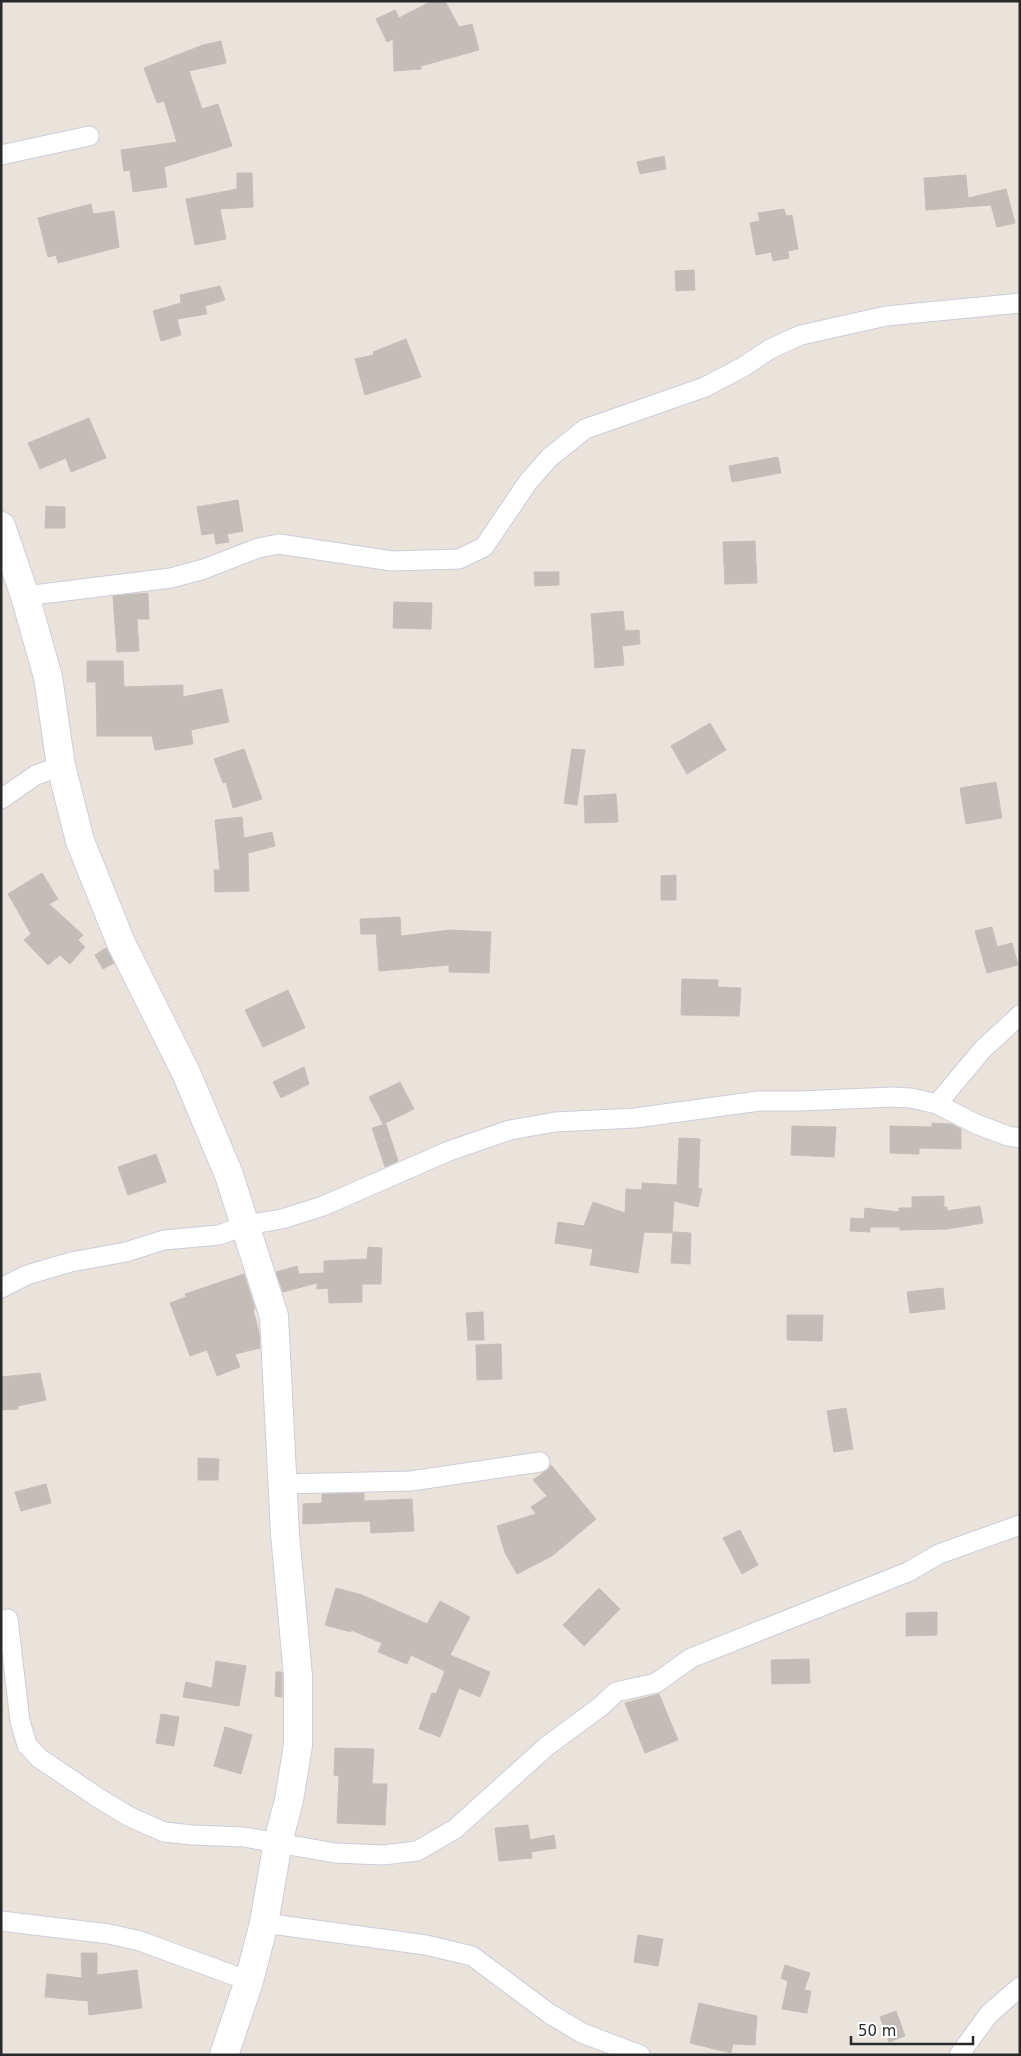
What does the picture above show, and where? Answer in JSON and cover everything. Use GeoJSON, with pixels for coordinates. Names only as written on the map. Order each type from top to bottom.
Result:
{"type":"FeatureCollection","features":[{"type":"Feature","properties":{"kind":"street"},"geometry":{"type":"LineString","coordinates":[[1,155],[89,136]]}},
{"type":"Feature","properties":{"kind":"street"},"geometry":{"type":"LineString","coordinates":[[25,596],[171,578],[204,569],[258,548],[279,544],[392,560],[459,560],[484,547],[528,482],[548,458],[585,429],[705,387],[743,367],[770,349],[801,335],[886,316],[1020,302]]}},
{"type":"Feature","properties":{"kind":"street"},"geometry":{"type":"LineString","coordinates":[[1,526],[8,571],[25,596],[48,677],[61,766],[80,842],[121,943],[187,1076],[229,1175],[274,1316],[282,1484],[298,1676],[298,1745],[264,1923],[249,1981],[224,2055]]}},
{"type":"Feature","properties":{"kind":"street"},"geometry":{"type":"LineString","coordinates":[[1,799],[36,775],[61,766]]}},
{"type":"Feature","properties":{"kind":"street"},"geometry":{"type":"LineString","coordinates":[[938,1104],[984,1049],[1020,1015]]}},
{"type":"Feature","properties":{"kind":"street"},"geometry":{"type":"LineString","coordinates":[[1,1288],[27,1275],[71,1262],[126,1252],[164,1240],[219,1235],[246,1225],[282,1220],[323,1206],[449,1150],[510,1130],[555,1122],[634,1118],[759,1101],[892,1097],[911,1098],[938,1104],[976,1124],[1008,1136],[1020,1138]]}},
{"type":"Feature","properties":{"kind":"street"},"geometry":{"type":"LineString","coordinates":[[282,1484],[411,1481],[540,1462]]}},
{"type":"Feature","properties":{"kind":"street"},"geometry":{"type":"LineString","coordinates":[[8,1619],[23,1738],[39,1758],[130,1817],[164,1832],[244,1837],[335,1853],[383,1855],[417,1850],[455,1830],[547,1746],[600,1707],[616,1692],[656,1683],[691,1658],[908,1572],[939,1554],[1020,1525]]}},
{"type":"Feature","properties":{"kind":"street"},"geometry":{"type":"LineString","coordinates":[[1,1921],[109,1934],[140,1941],[249,1981]]}},
{"type":"Feature","properties":{"kind":"street"},"geometry":{"type":"LineString","coordinates":[[264,1923],[426,1944],[472,1956],[550,2014],[582,2033],[640,2055]]}},
{"type":"Feature","properties":{"kind":"street"},"geometry":{"type":"LineString","coordinates":[[959,2055],[989,2014],[1020,1987]]}},
{"type":"Feature","properties":{"kind":"building"},"geometry":{"type":"Polygon","coordinates":[[[432,1],[445,1],[459,27],[472,24],[479,50],[421,66],[421,69],[394,71],[393,39],[387,42],[376,19],[395,10],[399,18],[432,1]]]}},
{"type":"Feature","properties":{"kind":"building"},"geometry":{"type":"Polygon","coordinates":[[[221,41],[226,63],[189,71],[202,109],[218,104],[232,146],[164,167],[167,187],[133,192],[130,170],[124,171],[121,150],[177,142],[164,101],[157,103],[144,68],[203,45],[221,41]]]}},
{"type":"Feature","properties":{"kind":"building"},"geometry":{"type":"Polygon","coordinates":[[[664,156],[666,169],[640,174],[637,162],[664,156]]]}},
{"type":"Feature","properties":{"kind":"building"},"geometry":{"type":"Polygon","coordinates":[[[237,173],[252,173],[253,207],[220,209],[226,239],[195,245],[186,199],[237,189],[237,173]]]}},
{"type":"Feature","properties":{"kind":"building"},"geometry":{"type":"Polygon","coordinates":[[[966,175],[968,198],[1006,189],[1015,223],[997,227],[991,205],[926,210],[924,178],[966,175]]]}},
{"type":"Feature","properties":{"kind":"building"},"geometry":{"type":"Polygon","coordinates":[[[91,204],[93,214],[114,211],[119,247],[58,263],[56,255],[48,257],[38,218],[91,204]]]}},
{"type":"Feature","properties":{"kind":"building"},"geometry":{"type":"Polygon","coordinates":[[[784,209],[786,216],[792,215],[798,249],[788,251],[789,258],[773,261],[771,252],[756,255],[750,223],[760,221],[758,213],[784,209]]]}},
{"type":"Feature","properties":{"kind":"building"},"geometry":{"type":"Polygon","coordinates":[[[694,270],[695,290],[676,291],[675,271],[694,270]]]}},
{"type":"Feature","properties":{"kind":"building"},"geometry":{"type":"Polygon","coordinates":[[[220,286],[225,300],[205,306],[207,314],[177,319],[181,335],[161,341],[153,311],[181,303],[180,295],[220,286]]]}},
{"type":"Feature","properties":{"kind":"building"},"geometry":{"type":"Polygon","coordinates":[[[406,339],[421,377],[365,395],[355,359],[374,355],[373,352],[406,339]]]}},
{"type":"Feature","properties":{"kind":"building"},"geometry":{"type":"Polygon","coordinates":[[[89,418],[106,458],[71,472],[66,458],[40,469],[28,443],[89,418]]]}},
{"type":"Feature","properties":{"kind":"building"},"geometry":{"type":"Polygon","coordinates":[[[778,457],[781,473],[732,482],[729,466],[778,457]]]}},
{"type":"Feature","properties":{"kind":"building"},"geometry":{"type":"Polygon","coordinates":[[[238,500],[243,531],[227,534],[229,542],[216,544],[214,533],[202,535],[197,507],[238,500]]]}},
{"type":"Feature","properties":{"kind":"building"},"geometry":{"type":"Polygon","coordinates":[[[46,506],[65,507],[65,528],[45,528],[46,506]]]}},
{"type":"Feature","properties":{"kind":"building"},"geometry":{"type":"Polygon","coordinates":[[[755,541],[757,583],[725,584],[723,542],[755,541]]]}},
{"type":"Feature","properties":{"kind":"building"},"geometry":{"type":"Polygon","coordinates":[[[534,572],[559,572],[559,585],[535,586],[534,572]]]}},
{"type":"Feature","properties":{"kind":"building"},"geometry":{"type":"Polygon","coordinates":[[[148,593],[149,619],[137,619],[139,651],[117,652],[113,596],[148,593]]]}},
{"type":"Feature","properties":{"kind":"building"},"geometry":{"type":"Polygon","coordinates":[[[394,602],[432,603],[431,629],[393,628],[394,602]]]}},
{"type":"Feature","properties":{"kind":"building"},"geometry":{"type":"Polygon","coordinates":[[[623,611],[625,631],[639,630],[640,644],[622,646],[624,665],[595,668],[591,614],[623,611]]]}},
{"type":"Feature","properties":{"kind":"building"},"geometry":{"type":"Polygon","coordinates":[[[87,661],[123,661],[124,687],[183,685],[183,697],[222,689],[229,722],[191,730],[193,744],[155,750],[152,736],[97,736],[96,682],[87,682],[87,661]]]}},
{"type":"Feature","properties":{"kind":"building"},"geometry":{"type":"Polygon","coordinates":[[[710,723],[726,750],[687,774],[671,746],[710,723]]]}},
{"type":"Feature","properties":{"kind":"building"},"geometry":{"type":"Polygon","coordinates":[[[244,749],[262,799],[233,808],[226,782],[223,783],[214,759],[244,749]]]}},
{"type":"Feature","properties":{"kind":"building"},"geometry":{"type":"Polygon","coordinates":[[[572,749],[585,750],[577,805],[564,803],[572,749]]]}},
{"type":"Feature","properties":{"kind":"building"},"geometry":{"type":"Polygon","coordinates":[[[996,782],[1002,818],[966,824],[960,788],[996,782]]]}},
{"type":"Feature","properties":{"kind":"building"},"geometry":{"type":"Polygon","coordinates":[[[616,794],[618,822],[585,823],[584,796],[616,794]]]}},
{"type":"Feature","properties":{"kind":"building"},"geometry":{"type":"Polygon","coordinates":[[[242,817],[244,838],[272,832],[275,846],[248,853],[249,891],[215,892],[214,870],[220,870],[215,820],[242,817]]]}},
{"type":"Feature","properties":{"kind":"building"},"geometry":{"type":"Polygon","coordinates":[[[42,873],[58,899],[49,904],[83,935],[78,940],[85,947],[70,964],[60,955],[48,965],[24,940],[31,934],[8,894],[42,873]]]}},
{"type":"Feature","properties":{"kind":"building"},"geometry":{"type":"Polygon","coordinates":[[[676,875],[676,900],[661,900],[661,876],[676,875]]]}},
{"type":"Feature","properties":{"kind":"building"},"geometry":{"type":"Polygon","coordinates":[[[400,917],[401,936],[450,930],[491,932],[489,973],[449,972],[449,965],[379,971],[376,934],[361,934],[360,919],[400,917]]]}},
{"type":"Feature","properties":{"kind":"building"},"geometry":{"type":"Polygon","coordinates":[[[992,927],[997,947],[1012,943],[1018,965],[987,973],[975,931],[992,927]]]}},
{"type":"Feature","properties":{"kind":"building"},"geometry":{"type":"Polygon","coordinates":[[[106,948],[114,963],[103,969],[95,955],[106,948]]]}},
{"type":"Feature","properties":{"kind":"building"},"geometry":{"type":"Polygon","coordinates":[[[682,979],[718,980],[718,987],[741,988],[739,1016],[681,1015],[682,979]]]}},
{"type":"Feature","properties":{"kind":"building"},"geometry":{"type":"Polygon","coordinates":[[[288,990],[305,1028],[263,1047],[245,1010],[288,990]]]}},
{"type":"Feature","properties":{"kind":"building"},"geometry":{"type":"Polygon","coordinates":[[[304,1067],[309,1084],[281,1098],[273,1082],[304,1067]]]}},
{"type":"Feature","properties":{"kind":"building"},"geometry":{"type":"Polygon","coordinates":[[[400,1082],[414,1109],[383,1124],[369,1097],[400,1082]]]}},
{"type":"Feature","properties":{"kind":"building"},"geometry":{"type":"Polygon","coordinates":[[[932,1123],[951,1124],[961,1129],[961,1149],[919,1148],[919,1154],[890,1153],[890,1126],[932,1127],[932,1123]]]}},
{"type":"Feature","properties":{"kind":"building"},"geometry":{"type":"Polygon","coordinates":[[[386,1124],[398,1161],[385,1167],[372,1128],[386,1124]]]}},
{"type":"Feature","properties":{"kind":"building"},"geometry":{"type":"Polygon","coordinates":[[[792,1126],[836,1127],[834,1157],[791,1155],[792,1126]]]}},
{"type":"Feature","properties":{"kind":"building"},"geometry":{"type":"Polygon","coordinates":[[[679,1138],[700,1139],[698,1188],[702,1189],[698,1207],[674,1201],[672,1233],[644,1232],[638,1273],[590,1265],[593,1249],[555,1243],[558,1222],[584,1226],[593,1202],[625,1213],[626,1189],[642,1190],[642,1183],[677,1185],[679,1138]]]}},
{"type":"Feature","properties":{"kind":"building"},"geometry":{"type":"Polygon","coordinates":[[[156,1154],[166,1182],[128,1195],[118,1167],[156,1154]]]}},
{"type":"Feature","properties":{"kind":"building"},"geometry":{"type":"Polygon","coordinates":[[[944,1196],[944,1207],[947,1207],[947,1211],[980,1206],[983,1223],[948,1229],[900,1230],[900,1227],[870,1227],[870,1232],[850,1231],[851,1218],[864,1219],[865,1208],[899,1212],[899,1208],[912,1208],[912,1197],[944,1196]]]}},
{"type":"Feature","properties":{"kind":"building"},"geometry":{"type":"Polygon","coordinates":[[[673,1232],[691,1233],[690,1264],[671,1263],[673,1232]]]}},
{"type":"Feature","properties":{"kind":"building"},"geometry":{"type":"Polygon","coordinates":[[[368,1247],[382,1248],[381,1284],[362,1284],[362,1302],[329,1303],[328,1288],[317,1289],[317,1283],[283,1292],[276,1272],[297,1266],[299,1274],[324,1273],[324,1261],[367,1259],[368,1247]]]}},
{"type":"Feature","properties":{"kind":"building"},"geometry":{"type":"Polygon","coordinates":[[[244,1274],[255,1309],[253,1310],[259,1332],[260,1348],[235,1354],[240,1367],[217,1376],[207,1350],[190,1356],[170,1303],[186,1297],[185,1294],[244,1274]]]}},
{"type":"Feature","properties":{"kind":"building"},"geometry":{"type":"Polygon","coordinates":[[[943,1288],[945,1309],[910,1313],[907,1292],[943,1288]]]}},
{"type":"Feature","properties":{"kind":"building"},"geometry":{"type":"Polygon","coordinates":[[[483,1312],[484,1340],[468,1340],[466,1313],[483,1312]]]}},
{"type":"Feature","properties":{"kind":"building"},"geometry":{"type":"Polygon","coordinates":[[[787,1315],[823,1315],[822,1341],[787,1340],[787,1315]]]}},
{"type":"Feature","properties":{"kind":"building"},"geometry":{"type":"Polygon","coordinates":[[[501,1344],[502,1379],[477,1380],[476,1345],[501,1344]]]}},
{"type":"Feature","properties":{"kind":"building"},"geometry":{"type":"Polygon","coordinates":[[[40,1373],[46,1400],[18,1406],[18,1409],[1,1410],[1,1377],[40,1373]]]}},
{"type":"Feature","properties":{"kind":"building"},"geometry":{"type":"Polygon","coordinates":[[[846,1408],[853,1449],[834,1452],[827,1411],[846,1408]]]}},
{"type":"Feature","properties":{"kind":"building"},"geometry":{"type":"Polygon","coordinates":[[[198,1458],[219,1459],[218,1480],[198,1480],[198,1458]]]}},
{"type":"Feature","properties":{"kind":"building"},"geometry":{"type":"Polygon","coordinates":[[[551,1465],[596,1519],[552,1556],[517,1574],[505,1553],[497,1526],[536,1514],[531,1507],[547,1496],[533,1480],[551,1465]]]}},
{"type":"Feature","properties":{"kind":"building"},"geometry":{"type":"Polygon","coordinates":[[[46,1484],[51,1503],[21,1511],[15,1492],[46,1484]]]}},
{"type":"Feature","properties":{"kind":"building"},"geometry":{"type":"Polygon","coordinates":[[[364,1493],[364,1501],[412,1499],[414,1531],[371,1533],[370,1521],[303,1524],[303,1504],[322,1503],[322,1494],[364,1493]]]}},
{"type":"Feature","properties":{"kind":"building"},"geometry":{"type":"Polygon","coordinates":[[[740,1530],[758,1565],[742,1574],[723,1538],[740,1530]]]}},
{"type":"Feature","properties":{"kind":"building"},"geometry":{"type":"Polygon","coordinates":[[[336,1588],[362,1595],[427,1624],[440,1601],[470,1617],[450,1655],[490,1672],[480,1697],[459,1688],[440,1737],[419,1729],[432,1693],[436,1694],[445,1671],[411,1655],[407,1664],[378,1652],[382,1643],[351,1630],[351,1632],[325,1625],[336,1588]]]}},
{"type":"Feature","properties":{"kind":"building"},"geometry":{"type":"Polygon","coordinates":[[[599,1588],[620,1609],[584,1646],[563,1625],[599,1588]]]}},
{"type":"Feature","properties":{"kind":"building"},"geometry":{"type":"Polygon","coordinates":[[[937,1612],[937,1635],[906,1636],[906,1613],[937,1612]]]}},
{"type":"Feature","properties":{"kind":"building"},"geometry":{"type":"Polygon","coordinates":[[[809,1659],[810,1683],[772,1684],[771,1660],[809,1659]]]}},
{"type":"Feature","properties":{"kind":"building"},"geometry":{"type":"Polygon","coordinates":[[[216,1661],[246,1666],[239,1706],[183,1697],[186,1682],[212,1688],[216,1661]]]}},
{"type":"Feature","properties":{"kind":"building"},"geometry":{"type":"Polygon","coordinates":[[[276,1672],[282,1672],[282,1697],[275,1696],[276,1672]]]}},
{"type":"Feature","properties":{"kind":"building"},"geometry":{"type":"Polygon","coordinates":[[[659,1694],[678,1740],[645,1753],[625,1703],[659,1694]]]}},
{"type":"Feature","properties":{"kind":"building"},"geometry":{"type":"Polygon","coordinates":[[[161,1714],[179,1717],[174,1746],[156,1743],[161,1714]]]}},
{"type":"Feature","properties":{"kind":"building"},"geometry":{"type":"Polygon","coordinates":[[[225,1727],[252,1735],[241,1774],[214,1766],[225,1727]]]}},
{"type":"Feature","properties":{"kind":"building"},"geometry":{"type":"Polygon","coordinates":[[[335,1748],[374,1749],[372,1784],[387,1784],[385,1825],[337,1823],[339,1776],[334,1775],[335,1748]]]}},
{"type":"Feature","properties":{"kind":"building"},"geometry":{"type":"Polygon","coordinates":[[[528,1825],[530,1840],[554,1835],[556,1848],[531,1852],[532,1858],[499,1861],[495,1828],[528,1825]]]}},
{"type":"Feature","properties":{"kind":"building"},"geometry":{"type":"Polygon","coordinates":[[[638,1935],[663,1939],[658,1966],[634,1962],[638,1935]]]}},
{"type":"Feature","properties":{"kind":"building"},"geometry":{"type":"Polygon","coordinates":[[[81,1953],[97,1953],[97,1975],[137,1970],[142,2008],[89,2015],[88,2001],[45,1997],[47,1974],[82,1978],[81,1953]]]}},
{"type":"Feature","properties":{"kind":"building"},"geometry":{"type":"Polygon","coordinates":[[[785,1965],[810,1973],[804,1990],[811,1991],[807,2013],[782,2009],[788,1981],[781,1978],[785,1965]]]}},
{"type":"Feature","properties":{"kind":"building"},"geometry":{"type":"Polygon","coordinates":[[[699,2003],[757,2016],[755,2045],[733,2044],[731,2053],[690,2043],[699,2003]]]}},
{"type":"Feature","properties":{"kind":"building"},"geometry":{"type":"Polygon","coordinates":[[[896,2011],[905,2036],[889,2042],[880,2017],[896,2011]]]}}]}
